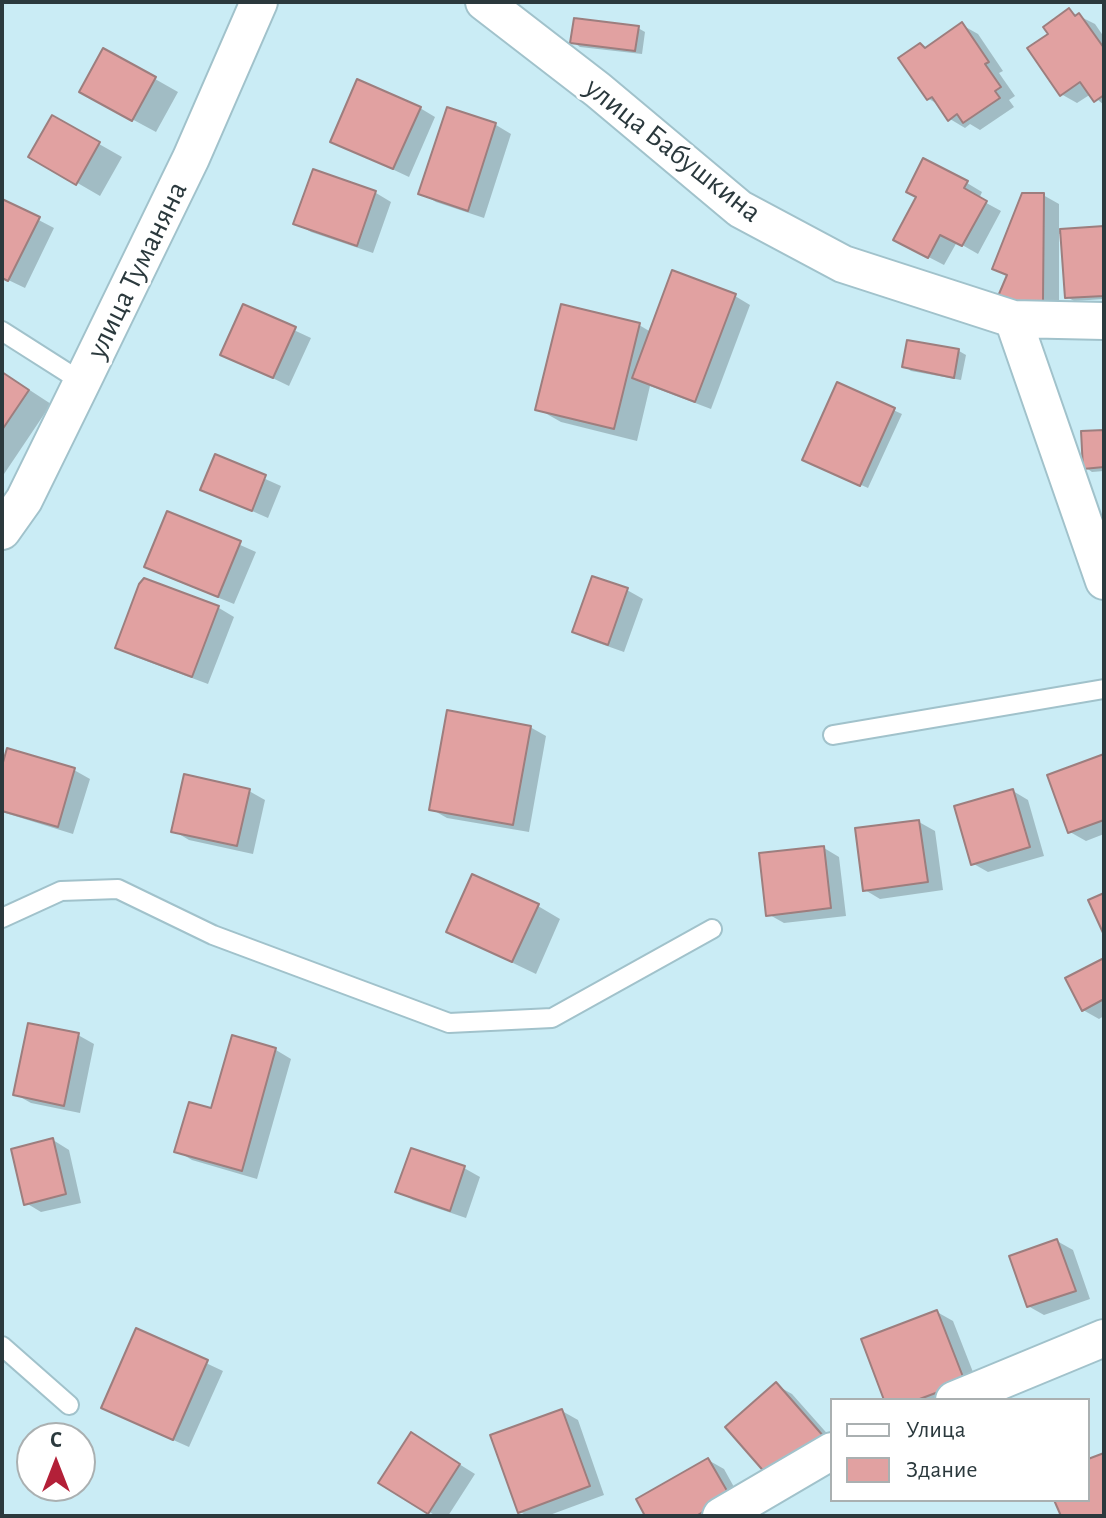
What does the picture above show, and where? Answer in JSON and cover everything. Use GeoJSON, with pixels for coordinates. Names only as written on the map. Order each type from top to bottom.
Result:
{"type":"FeatureCollection","features":[{"type":"Feature","properties":{"kind":"street","name":"улица Туманяна"},"geometry":{"type":"LineString","coordinates":[[2,531],[24,500],[191,158],[259,2]]}},
{"type":"Feature","properties":{"kind":"street","name":"улица Бабушкина"},"geometry":{"type":"LineString","coordinates":[[484,2],[598,90],[740,209],[843,264],[1013,319],[1104,321]]}},
{"type":"Feature","properties":{"kind":"street"},"geometry":{"type":"LineString","coordinates":[[1013,319],[1104,581]]}},
{"type":"Feature","properties":{"kind":"street"},"geometry":{"type":"LineString","coordinates":[[959,1398],[1104,1338]]}},
{"type":"Feature","properties":{"kind":"street"},"geometry":{"type":"LineString","coordinates":[[721,1516],[830,1452]]}},
{"type":"Feature","properties":{"kind":"lane"},"geometry":{"type":"LineString","coordinates":[[2,331],[82,382]]}},
{"type":"Feature","properties":{"kind":"lane"},"geometry":{"type":"LineString","coordinates":[[833,735],[1104,689]]}},
{"type":"Feature","properties":{"kind":"lane"},"geometry":{"type":"LineString","coordinates":[[2,918],[61,891],[118,889],[213,935],[449,1023],[552,1018],[712,929]]}},
{"type":"Feature","properties":{"kind":"lane"},"geometry":{"type":"LineString","coordinates":[[2,1346],[69,1405]]}},
{"type":"Feature","properties":{"kind":"building"},"geometry":{"type":"Polygon","coordinates":[[[1069,8],[1075,16],[1079,13],[1104,48],[1104,95],[1094,102],[1080,82],[1060,96],[1027,48],[1048,34],[1043,27],[1069,8]]]}},
{"type":"Feature","properties":{"kind":"building"},"geometry":{"type":"Polygon","coordinates":[[[574,18],[639,26],[635,51],[570,43],[574,18]]]}},
{"type":"Feature","properties":{"kind":"building"},"geometry":{"type":"Polygon","coordinates":[[[962,22],[989,62],[985,64],[1001,87],[995,91],[1000,98],[963,123],[957,114],[948,121],[932,97],[927,100],[898,58],[920,43],[925,48],[962,22]]]}},
{"type":"Feature","properties":{"kind":"building"},"geometry":{"type":"Polygon","coordinates":[[[103,48],[156,77],[132,121],[79,92],[103,48]]]}},
{"type":"Feature","properties":{"kind":"building"},"geometry":{"type":"Polygon","coordinates":[[[357,79],[421,107],[393,169],[330,142],[357,79]]]}},
{"type":"Feature","properties":{"kind":"building"},"geometry":{"type":"Polygon","coordinates":[[[447,107],[496,123],[468,211],[418,194],[447,107]]]}},
{"type":"Feature","properties":{"kind":"building"},"geometry":{"type":"Polygon","coordinates":[[[52,115],[100,142],[76,185],[28,157],[52,115]]]}},
{"type":"Feature","properties":{"kind":"building"},"geometry":{"type":"Polygon","coordinates":[[[923,158],[968,181],[964,188],[987,201],[962,246],[940,235],[928,258],[893,240],[916,197],[906,192],[923,158]]]}},
{"type":"Feature","properties":{"kind":"building"},"geometry":{"type":"Polygon","coordinates":[[[313,169],[376,191],[357,246],[293,224],[313,169]]]}},
{"type":"Feature","properties":{"kind":"building"},"geometry":{"type":"Polygon","coordinates":[[[1022,193],[1044,193],[1043,301],[996,301],[1007,275],[992,269],[1022,193]]]}},
{"type":"Feature","properties":{"kind":"building"},"geometry":{"type":"Polygon","coordinates":[[[2,199],[40,217],[8,281],[2,278],[2,199]]]}},
{"type":"Feature","properties":{"kind":"building"},"geometry":{"type":"Polygon","coordinates":[[[1104,226],[1104,296],[1065,298],[1060,229],[1104,226]]]}},
{"type":"Feature","properties":{"kind":"building"},"geometry":{"type":"Polygon","coordinates":[[[672,270],[736,294],[695,402],[632,378],[672,270]]]}},
{"type":"Feature","properties":{"kind":"building"},"geometry":{"type":"Polygon","coordinates":[[[243,304],[296,327],[273,378],[220,355],[243,304]]]}},
{"type":"Feature","properties":{"kind":"building"},"geometry":{"type":"Polygon","coordinates":[[[561,304],[640,323],[614,429],[535,410],[561,304]]]}},
{"type":"Feature","properties":{"kind":"building"},"geometry":{"type":"Polygon","coordinates":[[[907,340],[959,349],[954,378],[902,367],[907,340]]]}},
{"type":"Feature","properties":{"kind":"building"},"geometry":{"type":"Polygon","coordinates":[[[2,372],[29,390],[2,430],[2,372]]]}},
{"type":"Feature","properties":{"kind":"building"},"geometry":{"type":"Polygon","coordinates":[[[837,382],[895,408],[860,486],[802,460],[837,382]]]}},
{"type":"Feature","properties":{"kind":"building"},"geometry":{"type":"Polygon","coordinates":[[[1104,430],[1104,467],[1083,469],[1081,431],[1104,430]]]}},
{"type":"Feature","properties":{"kind":"building"},"geometry":{"type":"Polygon","coordinates":[[[215,454],[266,475],[252,511],[200,490],[215,454]]]}},
{"type":"Feature","properties":{"kind":"building"},"geometry":{"type":"Polygon","coordinates":[[[167,511],[241,541],[218,597],[144,567],[167,511]]]}},
{"type":"Feature","properties":{"kind":"building"},"geometry":{"type":"Polygon","coordinates":[[[592,576],[628,588],[608,645],[572,632],[592,576]]]}},
{"type":"Feature","properties":{"kind":"building"},"geometry":{"type":"Polygon","coordinates":[[[144,578],[219,606],[192,677],[115,648],[144,578]]]}},
{"type":"Feature","properties":{"kind":"building"},"geometry":{"type":"Polygon","coordinates":[[[447,710],[531,726],[513,825],[429,810],[447,710]]]}},
{"type":"Feature","properties":{"kind":"building"},"geometry":{"type":"Polygon","coordinates":[[[7,748],[75,768],[58,827],[2,811],[2,766],[7,748]]]}},
{"type":"Feature","properties":{"kind":"building"},"geometry":{"type":"Polygon","coordinates":[[[1104,754],[1104,820],[1068,833],[1047,775],[1104,754]]]}},
{"type":"Feature","properties":{"kind":"building"},"geometry":{"type":"Polygon","coordinates":[[[184,774],[250,789],[237,846],[171,832],[184,774]]]}},
{"type":"Feature","properties":{"kind":"building"},"geometry":{"type":"Polygon","coordinates":[[[1013,789],[1030,847],[971,865],[954,806],[1013,789]]]}},
{"type":"Feature","properties":{"kind":"building"},"geometry":{"type":"Polygon","coordinates":[[[919,820],[928,882],[863,891],[855,828],[919,820]]]}},
{"type":"Feature","properties":{"kind":"building"},"geometry":{"type":"Polygon","coordinates":[[[824,846],[831,908],[766,916],[759,853],[824,846]]]}},
{"type":"Feature","properties":{"kind":"building"},"geometry":{"type":"Polygon","coordinates":[[[472,874],[539,904],[512,962],[446,932],[472,874]]]}},
{"type":"Feature","properties":{"kind":"building"},"geometry":{"type":"Polygon","coordinates":[[[1104,893],[1104,935],[1088,900],[1104,893]]]}},
{"type":"Feature","properties":{"kind":"building"},"geometry":{"type":"Polygon","coordinates":[[[1104,958],[1104,999],[1082,1011],[1065,978],[1104,958]]]}},
{"type":"Feature","properties":{"kind":"building"},"geometry":{"type":"Polygon","coordinates":[[[28,1023],[79,1033],[64,1106],[13,1095],[28,1023]]]}},
{"type":"Feature","properties":{"kind":"building"},"geometry":{"type":"Polygon","coordinates":[[[232,1035],[276,1048],[242,1171],[174,1152],[189,1102],[211,1108],[232,1035]]]}},
{"type":"Feature","properties":{"kind":"building"},"geometry":{"type":"Polygon","coordinates":[[[53,1138],[66,1194],[24,1205],[11,1149],[53,1138]]]}},
{"type":"Feature","properties":{"kind":"building"},"geometry":{"type":"Polygon","coordinates":[[[411,1148],[465,1166],[450,1211],[395,1192],[411,1148]]]}},
{"type":"Feature","properties":{"kind":"building"},"geometry":{"type":"Polygon","coordinates":[[[1057,1239],[1076,1291],[1027,1307],[1009,1256],[1057,1239]]]}},
{"type":"Feature","properties":{"kind":"building"},"geometry":{"type":"Polygon","coordinates":[[[937,1310],[965,1382],[922,1398],[883,1398],[861,1339],[937,1310]]]}},
{"type":"Feature","properties":{"kind":"building"},"geometry":{"type":"Polygon","coordinates":[[[136,1328],[208,1360],[173,1440],[101,1408],[136,1328]]]}},
{"type":"Feature","properties":{"kind":"building"},"geometry":{"type":"Polygon","coordinates":[[[776,1382],[825,1438],[774,1483],[725,1427],[776,1382]]]}},
{"type":"Feature","properties":{"kind":"building"},"geometry":{"type":"Polygon","coordinates":[[[562,1409],[590,1486],[518,1513],[490,1435],[562,1409]]]}},
{"type":"Feature","properties":{"kind":"building"},"geometry":{"type":"Polygon","coordinates":[[[411,1432],[460,1464],[428,1514],[378,1483],[411,1432]]]}},
{"type":"Feature","properties":{"kind":"building"},"geometry":{"type":"Polygon","coordinates":[[[1104,1453],[1104,1516],[1061,1516],[1055,1502],[1090,1502],[1090,1458],[1104,1453]]]}},
{"type":"Feature","properties":{"kind":"building"},"geometry":{"type":"Polygon","coordinates":[[[708,1458],[730,1496],[696,1516],[645,1516],[636,1499],[708,1458]]]}}]}
